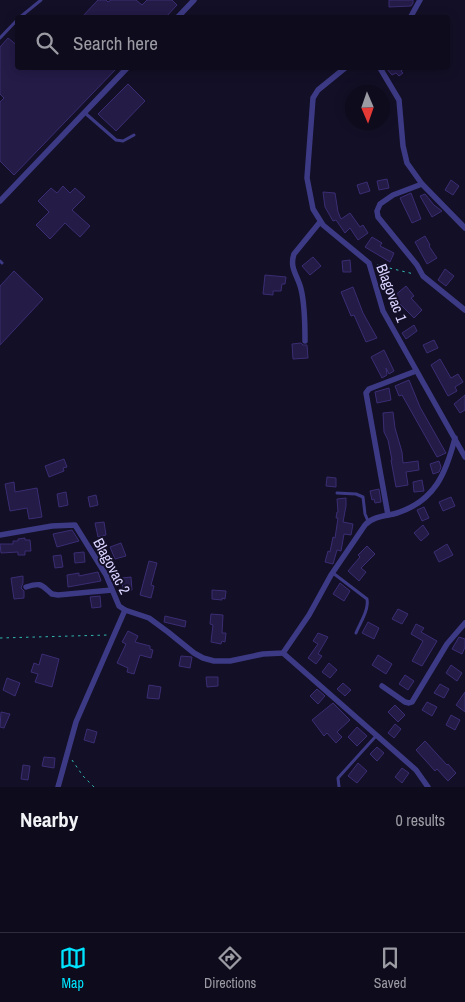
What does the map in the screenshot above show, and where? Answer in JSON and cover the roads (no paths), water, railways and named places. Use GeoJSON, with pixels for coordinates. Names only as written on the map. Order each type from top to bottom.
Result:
{"type":"FeatureCollection","features":[{"type":"Feature","properties":{"kind":"street"},"geometry":{"type":"LineString","coordinates":[[180,15],[194,0]]}},
{"type":"Feature","properties":{"kind":"street"},"geometry":{"type":"LineString","coordinates":[[412,15],[420,0]]}},
{"type":"Feature","properties":{"kind":"street"},"geometry":{"type":"LineString","coordinates":[[0,201],[125,70]]}},
{"type":"Feature","properties":{"kind":"street","name":"Blagovac 1"},"geometry":{"type":"LineString","coordinates":[[343,70],[318,90],[313,98],[307,178],[313,208],[320,222],[369,263],[383,311],[465,457]]}},
{"type":"Feature","properties":{"kind":"street"},"geometry":{"type":"LineString","coordinates":[[381,70],[399,100],[403,146],[407,163],[422,184],[465,228]]}},
{"type":"Feature","properties":{"kind":"street"},"geometry":{"type":"LineString","coordinates":[[422,184],[385,200],[380,204],[377,211],[378,218],[417,265],[423,276],[465,310]]}},
{"type":"Feature","properties":{"kind":"street"},"geometry":{"type":"LineString","coordinates":[[305,341],[301,289],[292,269],[292,260],[294,254],[320,222]]}},
{"type":"Feature","properties":{"kind":"street"},"geometry":{"type":"LineString","coordinates":[[388,515],[366,393],[370,389],[416,371]]}},
{"type":"Feature","properties":{"kind":"street"},"geometry":{"type":"LineString","coordinates":[[428,787],[416,770],[282,653],[309,614],[353,541],[368,522],[410,509],[424,499],[435,487],[449,463],[455,438]]}},
{"type":"Feature","properties":{"kind":"street","name":"Blagovac 2"},"geometry":{"type":"LineString","coordinates":[[0,535],[52,526],[75,525],[102,569],[120,606],[125,610],[149,618],[194,654],[214,661],[230,661],[263,654],[282,653]]}},
{"type":"Feature","properties":{"kind":"street"},"geometry":{"type":"LineString","coordinates":[[26,587],[42,584],[52,594],[58,595],[112,590]]}},
{"type":"Feature","properties":{"kind":"street"},"geometry":{"type":"LineString","coordinates":[[58,787],[66,751],[81,708],[125,610]]}},
{"type":"Feature","properties":{"kind":"street"},"geometry":{"type":"LineString","coordinates":[[382,686],[405,702],[412,702],[447,644],[465,623]]}},
{"type":"Feature","properties":{"kind":"lane"},"geometry":{"type":"LineString","coordinates":[[21,15],[41,0]]}},
{"type":"Feature","properties":{"kind":"lane"},"geometry":{"type":"LineString","coordinates":[[0,38],[15,21]]}},
{"type":"Feature","properties":{"kind":"lane"},"geometry":{"type":"LineString","coordinates":[[85,112],[116,140],[123,141],[134,135]]}},
{"type":"Feature","properties":{"kind":"lane"},"geometry":{"type":"LineString","coordinates":[[337,493],[356,494],[363,497],[368,522]]}},
{"type":"Feature","properties":{"kind":"lane"},"geometry":{"type":"LineString","coordinates":[[333,572],[367,599],[366,611],[356,632]]}},
{"type":"Feature","properties":{"kind":"lane"},"geometry":{"type":"LineString","coordinates":[[339,787],[338,778],[376,736]]}}]}
